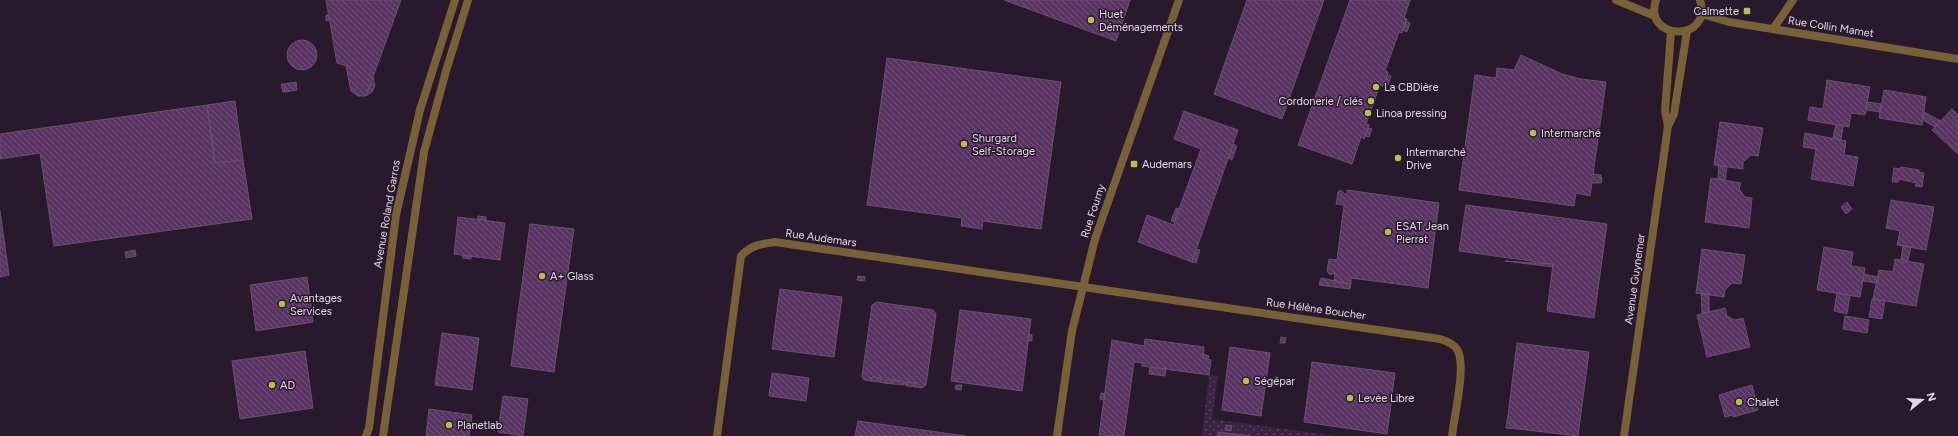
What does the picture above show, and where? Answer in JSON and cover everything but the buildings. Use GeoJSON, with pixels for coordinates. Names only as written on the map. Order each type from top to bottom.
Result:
{"type":"FeatureCollection","features":[{"type":"Feature","properties":{"kind":"street","name":"Avenue Roland Garros"},"geometry":{"type":"LineString","coordinates":[[366,436],[369,428],[396,215],[410,148],[420,110],[455,0]]}},
{"type":"Feature","properties":{"kind":"street"},"geometry":{"type":"LineString","coordinates":[[384,436],[424,152],[446,71],[468,0]]}},
{"type":"Feature","properties":{"kind":"street","name":"Rue Fourny"},"geometry":{"type":"LineString","coordinates":[[1057,436],[1072,332],[1095,238],[1179,0]]}},
{"type":"Feature","properties":{"kind":"street"},"geometry":{"type":"LineString","coordinates":[[1616,0],[1655,16]]}},
{"type":"Feature","properties":{"kind":"street"},"geometry":{"type":"LineString","coordinates":[[1656,0],[1654,9],[1655,16],[1664,28],[1671,32],[1679,33],[1687,31],[1694,26],[1702,14],[1700,0]]}},
{"type":"Feature","properties":{"kind":"street"},"geometry":{"type":"LineString","coordinates":[[1773,29],[1793,0]]}},
{"type":"Feature","properties":{"kind":"street","name":"Rue Collin Mamet"},"geometry":{"type":"LineString","coordinates":[[1702,14],[1728,22],[1958,59]]}},
{"type":"Feature","properties":{"kind":"street","name":"Avenue Guynemer"},"geometry":{"type":"LineString","coordinates":[[1624,436],[1668,126],[1674,114],[1687,31]]}},
{"type":"Feature","properties":{"kind":"street","name":"Avenue Guynemer"},"geometry":{"type":"LineString","coordinates":[[1668,126],[1665,111],[1671,32]]}},
{"type":"Feature","properties":{"kind":"street","name":"Rue Audemars"},"geometry":{"type":"LineString","coordinates":[[717,436],[741,256],[747,249],[759,244],[775,242],[1082,288]]}},
{"type":"Feature","properties":{"kind":"street","name":"Rue Hélène Boucher"},"geometry":{"type":"LineString","coordinates":[[1082,288],[1430,336],[1445,340],[1456,348],[1460,360],[1460,376],[1452,436]]}},
{"type":"Feature","properties":{"kind":"shaded area"},"geometry":{"type":"Polygon","coordinates":[[[1209,375],[1218,376],[1212,419],[1335,436],[1250,436],[1218,432],[1217,436],[1202,436],[1209,375]]]}},
{"type":"Feature","properties":{"kind":"place","name":"Calmette"},"geometry":{"type":"Point","coordinates":[1747,11]}},
{"type":"Feature","properties":{"kind":"place","name":"Huet Déménagements"},"geometry":{"type":"Point","coordinates":[1091,20]}},
{"type":"Feature","properties":{"kind":"place","name":"La CBDière"},"geometry":{"type":"Point","coordinates":[1376,87]}},
{"type":"Feature","properties":{"kind":"place","name":"Cordonerie / clés"},"geometry":{"type":"Point","coordinates":[1371,101]}},
{"type":"Feature","properties":{"kind":"place","name":"Linoa pressing"},"geometry":{"type":"Point","coordinates":[1368,113]}},
{"type":"Feature","properties":{"kind":"place","name":"Intermarché"},"geometry":{"type":"Point","coordinates":[1533,133]}},
{"type":"Feature","properties":{"kind":"place","name":"Shurgard Self-Storage"},"geometry":{"type":"Point","coordinates":[964,144]}},
{"type":"Feature","properties":{"kind":"place","name":"Intermarché Drive"},"geometry":{"type":"Point","coordinates":[1398,158]}},
{"type":"Feature","properties":{"kind":"place","name":"Audemars"},"geometry":{"type":"Point","coordinates":[1134,164]}},
{"type":"Feature","properties":{"kind":"place","name":"ESAT Jean Pierrat"},"geometry":{"type":"Point","coordinates":[1388,232]}},
{"type":"Feature","properties":{"kind":"place","name":"A+ Glass"},"geometry":{"type":"Point","coordinates":[542,276]}},
{"type":"Feature","properties":{"kind":"place","name":"Avantages Services"},"geometry":{"type":"Point","coordinates":[282,304]}},
{"type":"Feature","properties":{"kind":"place","name":"Ségépar"},"geometry":{"type":"Point","coordinates":[1246,381]}},
{"type":"Feature","properties":{"kind":"place","name":"AD"},"geometry":{"type":"Point","coordinates":[272,385]}},
{"type":"Feature","properties":{"kind":"place","name":"Levée Libre"},"geometry":{"type":"Point","coordinates":[1350,398]}},
{"type":"Feature","properties":{"kind":"place","name":"Chalet"},"geometry":{"type":"Point","coordinates":[1739,402]}},
{"type":"Feature","properties":{"kind":"place","name":"Planetlab"},"geometry":{"type":"Point","coordinates":[449,425]}}]}
